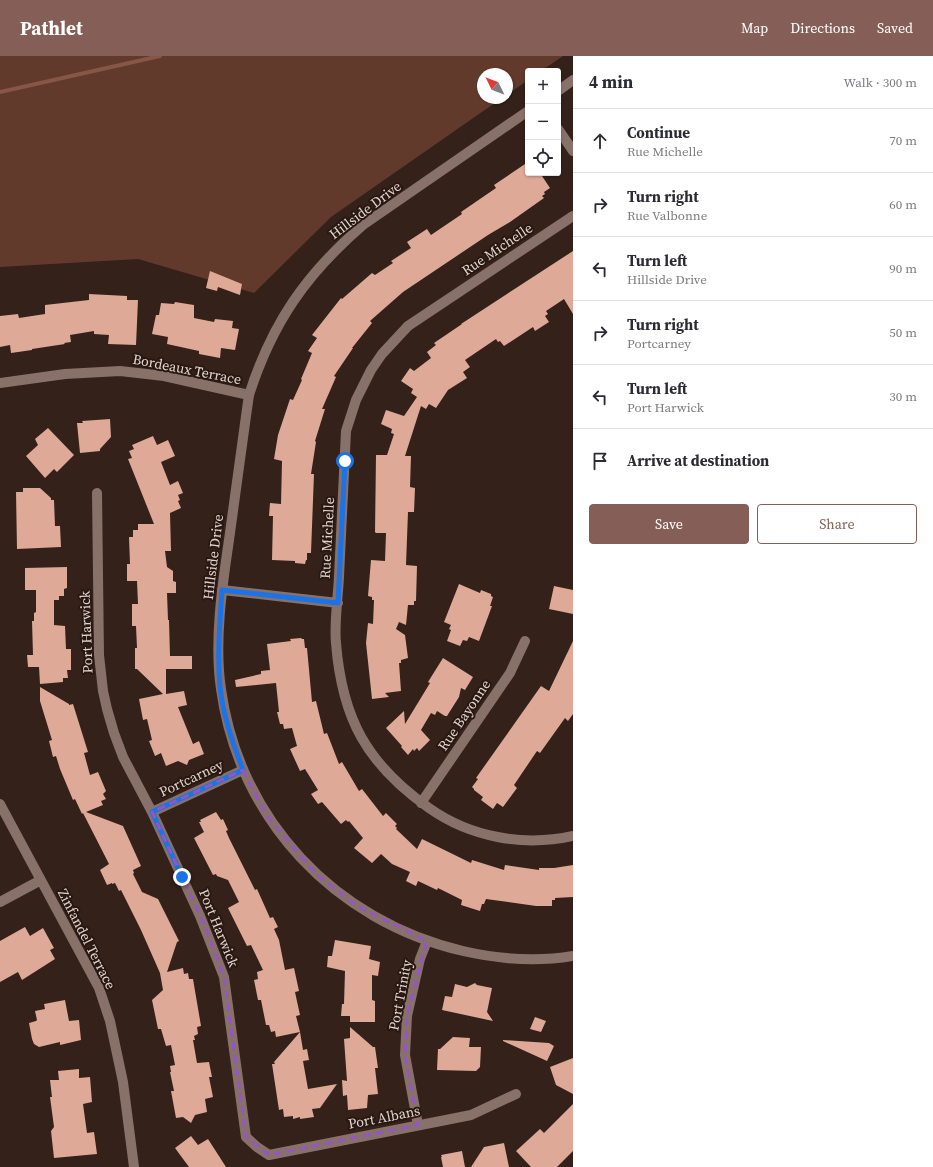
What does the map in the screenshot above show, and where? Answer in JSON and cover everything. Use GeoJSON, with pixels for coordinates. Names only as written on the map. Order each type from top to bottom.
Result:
{"type":"FeatureCollection","features":[{"type":"Feature","properties":{"kind":"street"},"geometry":{"type":"LineString","coordinates":[[561,89],[573,80]]}},
{"type":"Feature","properties":{"kind":"street","name":"Hillside Drive"},"geometry":{"type":"LineString","coordinates":[[525,113],[363,225],[332,253],[302,288],[276,328],[249,395],[222,590],[218,644],[220,688],[229,731],[243,770],[267,816],[286,841],[317,875],[352,903],[380,920],[427,941],[473,953],[496,957],[544,958],[573,956]]}},
{"type":"Feature","properties":{"kind":"street"},"geometry":{"type":"LineString","coordinates":[[561,133],[573,151]]}},
{"type":"Feature","properties":{"kind":"street","name":"Rue Michelle"},"geometry":{"type":"LineString","coordinates":[[573,216],[408,326],[382,354],[371,370],[356,400],[346,431],[336,642],[344,694],[350,714],[361,738],[379,764],[406,791],[442,817],[459,826],[487,835],[516,840],[540,840],[573,836]]}},
{"type":"Feature","properties":{"kind":"street","name":"Bordeaux Terrace"},"geometry":{"type":"LineString","coordinates":[[0,383],[65,374],[120,371],[164,376],[249,395]]}},
{"type":"Feature","properties":{"kind":"street","name":"Port Harwick"},"geometry":{"type":"LineString","coordinates":[[97,493],[98,655],[103,691],[114,733],[123,757],[152,812],[204,924],[224,977],[246,1137],[257,1147]]}},
{"type":"Feature","properties":{"kind":"street"},"geometry":{"type":"LineString","coordinates":[[222,590],[338,603]]}},
{"type":"Feature","properties":{"kind":"street","name":"Rue Bayonne"},"geometry":{"type":"LineString","coordinates":[[421,802],[510,673],[525,641]]}},
{"type":"Feature","properties":{"kind":"street","name":"Portcarney"},"geometry":{"type":"LineString","coordinates":[[152,812],[243,770]]}},
{"type":"Feature","properties":{"kind":"street","name":"Zinfandel Terrace"},"geometry":{"type":"LineString","coordinates":[[0,804],[99,988],[110,1021],[123,1082],[134,1167]]}},
{"type":"Feature","properties":{"kind":"street"},"geometry":{"type":"LineString","coordinates":[[0,902],[41,880]]}},
{"type":"Feature","properties":{"kind":"street","name":"Port Trinity"},"geometry":{"type":"LineString","coordinates":[[418,1125],[405,1055],[407,1016],[420,959],[427,941]]}},
{"type":"Feature","properties":{"kind":"street","name":"Port Albans"},"geometry":{"type":"LineString","coordinates":[[257,1147],[269,1154],[471,1115],[516,1094]]}},
{"type":"Feature","properties":{"kind":"highlighted area"},"geometry":{"type":"Polygon","coordinates":[[[243,770],[267,816],[317,875],[357,906],[427,941],[407,1016],[405,1055],[418,1125],[269,1155],[246,1137],[224,977],[204,924],[152,812],[243,770]]]}},
{"type":"Feature","properties":{"kind":"shaded area"},"geometry":{"type":"Polygon","coordinates":[[[0,56],[563,56],[545,68],[525,68],[525,82],[513,91],[513,68],[477,68],[477,104],[493,104],[331,217],[254,293],[138,259],[0,267],[0,56]]]}},
{"type":"Feature","properties":{"kind":"building"},"geometry":{"type":"Polygon","coordinates":[[[525,164],[525,176],[542,176],[550,188],[544,192],[545,194],[542,196],[544,198],[403,292],[370,321],[372,323],[352,348],[334,376],[336,377],[322,409],[325,409],[315,441],[311,474],[314,474],[311,553],[307,553],[307,560],[305,564],[295,563],[295,561],[272,560],[273,516],[269,516],[270,503],[281,504],[282,461],[274,459],[278,435],[290,399],[293,400],[312,353],[308,351],[317,338],[312,335],[341,298],[342,299],[372,273],[375,275],[393,263],[391,261],[411,248],[407,242],[427,229],[431,235],[496,188],[494,185],[525,164]]]}},
{"type":"Feature","properties":{"kind":"building"},"geometry":{"type":"Polygon","coordinates":[[[573,251],[573,314],[564,299],[546,311],[548,314],[545,316],[549,322],[535,331],[533,327],[504,346],[496,339],[465,360],[470,367],[463,372],[467,378],[448,390],[436,408],[429,404],[426,409],[421,406],[405,456],[411,456],[410,487],[415,488],[414,512],[408,512],[406,565],[417,566],[416,601],[414,601],[414,605],[408,605],[406,625],[399,622],[396,629],[405,635],[408,658],[401,660],[401,663],[399,663],[401,691],[385,693],[389,697],[372,699],[366,643],[368,623],[373,624],[374,600],[372,600],[372,597],[368,596],[371,560],[385,561],[386,533],[375,532],[376,455],[387,455],[394,434],[391,433],[392,429],[381,424],[386,410],[404,416],[417,397],[411,393],[413,389],[401,381],[410,368],[414,371],[431,358],[427,352],[436,345],[434,343],[573,251]]]}},
{"type":"Feature","properties":{"kind":"building"},"geometry":{"type":"Polygon","coordinates":[[[210,271],[242,284],[240,295],[218,287],[217,291],[206,288],[210,271]]]}},
{"type":"Feature","properties":{"kind":"building"},"geometry":{"type":"Polygon","coordinates":[[[89,294],[127,296],[127,300],[138,300],[136,345],[108,344],[109,335],[94,334],[94,331],[70,335],[71,342],[64,343],[65,344],[32,350],[11,353],[10,345],[0,347],[0,316],[18,314],[19,318],[45,314],[45,305],[89,300],[89,294]]]}},
{"type":"Feature","properties":{"kind":"building"},"geometry":{"type":"Polygon","coordinates":[[[175,302],[194,305],[194,318],[214,322],[215,319],[233,321],[232,328],[239,329],[235,350],[221,348],[220,358],[199,354],[199,351],[167,344],[168,337],[152,334],[156,315],[159,315],[161,303],[174,304],[175,302]]]}},
{"type":"Feature","properties":{"kind":"building"},"geometry":{"type":"Polygon","coordinates":[[[110,419],[111,437],[100,449],[100,451],[80,453],[77,423],[83,423],[82,421],[110,419]]]}},
{"type":"Feature","properties":{"kind":"building"},"geometry":{"type":"Polygon","coordinates":[[[48,428],[74,455],[57,472],[54,469],[45,478],[26,456],[38,445],[35,439],[48,428]]]}},
{"type":"Feature","properties":{"kind":"building"},"geometry":{"type":"Polygon","coordinates":[[[153,436],[157,445],[168,440],[175,456],[161,462],[170,485],[178,481],[183,493],[178,495],[180,500],[178,501],[181,508],[170,513],[171,551],[165,551],[167,567],[173,571],[173,581],[176,582],[176,593],[167,593],[168,620],[170,656],[192,656],[192,669],[166,669],[166,694],[184,691],[187,705],[178,707],[193,744],[199,741],[204,754],[189,760],[187,765],[178,761],[166,766],[161,753],[155,756],[149,741],[152,740],[147,719],[143,720],[139,699],[163,694],[137,669],[135,669],[135,648],[137,648],[136,626],[132,626],[132,604],[138,604],[137,581],[127,581],[127,564],[130,564],[129,537],[133,537],[133,530],[138,530],[138,524],[154,524],[128,459],[132,458],[129,451],[134,449],[132,445],[153,436]]]}},
{"type":"Feature","properties":{"kind":"building"},"geometry":{"type":"Polygon","coordinates":[[[23,488],[40,488],[51,498],[51,500],[54,500],[55,526],[60,526],[61,547],[17,549],[16,492],[23,492],[23,488]]]}},
{"type":"Feature","properties":{"kind":"building"},"geometry":{"type":"Polygon","coordinates":[[[67,567],[67,588],[64,589],[64,596],[59,596],[59,600],[54,600],[54,625],[65,626],[66,649],[71,649],[71,670],[67,670],[68,678],[63,678],[63,682],[40,684],[39,667],[28,667],[27,655],[33,655],[32,621],[34,621],[34,613],[36,612],[36,590],[25,590],[25,568],[67,567]]]}},
{"type":"Feature","properties":{"kind":"building"},"geometry":{"type":"Polygon","coordinates":[[[459,584],[480,593],[481,590],[491,594],[493,597],[490,606],[492,606],[479,641],[469,637],[467,641],[463,640],[460,646],[447,641],[451,630],[449,629],[451,625],[444,622],[459,584]]]}},
{"type":"Feature","properties":{"kind":"building"},"geometry":{"type":"Polygon","coordinates":[[[554,586],[573,590],[573,614],[549,609],[554,586]]]}},
{"type":"Feature","properties":{"kind":"building"},"geometry":{"type":"Polygon","coordinates":[[[290,639],[304,639],[305,648],[307,648],[312,702],[316,701],[324,734],[327,733],[339,764],[342,762],[359,791],[362,789],[383,816],[386,813],[397,824],[395,826],[397,828],[396,829],[417,849],[422,839],[471,863],[472,860],[504,870],[505,865],[539,870],[539,868],[554,868],[573,865],[573,897],[555,898],[555,900],[552,900],[552,906],[536,906],[486,899],[484,904],[482,904],[480,911],[461,905],[462,900],[438,888],[437,890],[418,881],[416,886],[406,881],[410,872],[392,864],[381,854],[372,863],[354,848],[363,838],[349,821],[348,822],[346,820],[341,824],[322,802],[318,804],[311,794],[318,790],[305,769],[300,771],[290,749],[297,746],[292,728],[284,729],[283,724],[280,724],[277,712],[279,712],[276,683],[236,687],[235,680],[261,674],[261,671],[270,670],[267,644],[291,641],[290,639]]]}},
{"type":"Feature","properties":{"kind":"building"},"geometry":{"type":"Polygon","coordinates":[[[573,641],[573,714],[568,721],[565,718],[540,753],[537,751],[514,785],[517,788],[503,807],[497,803],[493,809],[481,800],[483,797],[472,787],[478,779],[476,778],[541,686],[549,691],[573,641]]]}},
{"type":"Feature","properties":{"kind":"building"},"geometry":{"type":"Polygon","coordinates":[[[443,658],[473,677],[465,690],[461,688],[459,697],[447,716],[437,711],[435,715],[431,713],[421,730],[430,740],[419,751],[417,748],[414,751],[413,749],[408,755],[386,728],[404,711],[405,724],[430,683],[428,682],[443,658]]]}},
{"type":"Feature","properties":{"kind":"building"},"geometry":{"type":"Polygon","coordinates":[[[40,687],[69,705],[73,704],[88,752],[84,753],[90,775],[98,772],[106,791],[103,794],[106,799],[101,801],[103,805],[86,812],[123,826],[141,866],[133,870],[133,874],[142,892],[158,899],[179,941],[177,942],[167,972],[183,968],[184,974],[188,973],[189,979],[193,979],[201,1026],[197,1027],[198,1034],[194,1036],[195,1040],[193,1040],[197,1063],[209,1062],[212,1077],[209,1077],[213,1097],[205,1099],[207,1112],[195,1115],[191,1123],[183,1117],[176,1118],[171,1091],[174,1091],[170,1066],[175,1065],[171,1045],[166,1046],[161,1029],[158,1029],[152,1000],[163,990],[160,973],[121,890],[119,891],[115,883],[107,885],[100,870],[109,864],[83,813],[82,814],[75,799],[73,800],[56,756],[53,757],[49,741],[52,740],[40,701],[40,687]]]}},
{"type":"Feature","properties":{"kind":"building"},"geometry":{"type":"Polygon","coordinates":[[[216,812],[221,820],[223,819],[228,830],[226,831],[229,838],[255,890],[257,889],[270,918],[273,917],[278,927],[274,929],[279,940],[285,970],[294,968],[299,991],[295,992],[300,1015],[296,1016],[300,1032],[276,1037],[275,1031],[271,1032],[269,1025],[266,1025],[261,1000],[258,1000],[254,980],[258,979],[257,972],[263,970],[251,945],[247,946],[228,908],[239,902],[228,880],[217,876],[216,874],[213,875],[194,838],[204,832],[199,822],[201,822],[200,820],[216,812]]]}},
{"type":"Feature","properties":{"kind":"building"},"geometry":{"type":"Polygon","coordinates":[[[25,927],[30,936],[43,928],[54,948],[50,950],[55,959],[22,980],[18,972],[0,982],[0,941],[25,927]]]}},
{"type":"Feature","properties":{"kind":"building"},"geometry":{"type":"Polygon","coordinates":[[[335,940],[371,946],[369,959],[380,962],[378,976],[372,975],[372,1000],[375,1001],[375,1022],[350,1022],[350,1016],[341,1016],[342,1004],[344,1004],[345,971],[327,967],[328,956],[332,956],[335,940]]]}},
{"type":"Feature","properties":{"kind":"building"},"geometry":{"type":"Polygon","coordinates":[[[475,983],[477,985],[492,988],[487,1012],[493,1021],[442,1010],[445,996],[452,997],[455,984],[467,987],[475,983]]]}},
{"type":"Feature","properties":{"kind":"building"},"geometry":{"type":"Polygon","coordinates":[[[65,1000],[69,1021],[79,1020],[81,1040],[60,1045],[60,1042],[39,1047],[34,1044],[29,1023],[37,1020],[35,1011],[45,1009],[44,1004],[65,1000]]]}},
{"type":"Feature","properties":{"kind":"building"},"geometry":{"type":"Polygon","coordinates":[[[535,1017],[546,1021],[541,1032],[530,1029],[535,1017]]]}},
{"type":"Feature","properties":{"kind":"building"},"geometry":{"type":"Polygon","coordinates":[[[350,1027],[373,1047],[375,1047],[378,1068],[375,1068],[378,1094],[368,1095],[367,1108],[348,1110],[347,1095],[343,1096],[342,1080],[347,1081],[344,1039],[350,1038],[350,1027]]]}},
{"type":"Feature","properties":{"kind":"building"},"geometry":{"type":"Polygon","coordinates":[[[300,1032],[303,1050],[307,1049],[309,1060],[303,1061],[308,1089],[337,1084],[320,1108],[312,1109],[314,1117],[300,1119],[300,1117],[293,1119],[293,1116],[284,1117],[283,1109],[279,1110],[272,1064],[275,1064],[274,1062],[300,1032]]]}},
{"type":"Feature","properties":{"kind":"building"},"geometry":{"type":"Polygon","coordinates":[[[453,1037],[470,1038],[469,1047],[481,1047],[480,1067],[476,1071],[437,1070],[438,1049],[440,1049],[453,1037]]]}},
{"type":"Feature","properties":{"kind":"building"},"geometry":{"type":"Polygon","coordinates":[[[503,1040],[549,1043],[554,1046],[547,1061],[503,1040]]]}},
{"type":"Feature","properties":{"kind":"building"},"geometry":{"type":"Polygon","coordinates":[[[573,1058],[573,1094],[556,1085],[550,1067],[573,1058]]]}},
{"type":"Feature","properties":{"kind":"building"},"geometry":{"type":"Polygon","coordinates":[[[79,1069],[79,1078],[90,1077],[92,1102],[83,1104],[87,1133],[94,1132],[97,1154],[54,1158],[51,1131],[54,1127],[50,1097],[52,1097],[50,1080],[59,1080],[58,1071],[79,1069]]]}},
{"type":"Feature","properties":{"kind":"building"},"geometry":{"type":"Polygon","coordinates":[[[573,1104],[573,1151],[557,1167],[531,1167],[516,1151],[540,1129],[544,1133],[573,1104]]]}},
{"type":"Feature","properties":{"kind":"building"},"geometry":{"type":"Polygon","coordinates":[[[191,1136],[198,1145],[208,1139],[226,1167],[189,1167],[175,1148],[191,1136]]]}},
{"type":"Feature","properties":{"kind":"building"},"geometry":{"type":"Polygon","coordinates":[[[504,1143],[509,1167],[471,1167],[484,1147],[504,1143]]]}},
{"type":"Feature","properties":{"kind":"building"},"geometry":{"type":"Polygon","coordinates":[[[462,1151],[465,1167],[443,1167],[441,1155],[462,1151]]]}},
{"type":"Feature","properties":{"kind":"waterway"},"geometry":{"type":"LineString","coordinates":[[0,92],[160,56]]}},
{"type":"Feature","properties":{"kind":"route"},"geometry":{"type":"LineString","coordinates":[[182,877],[152,812],[243,770],[229,731],[220,688],[218,644],[222,590],[338,603],[345,461]]}}]}
